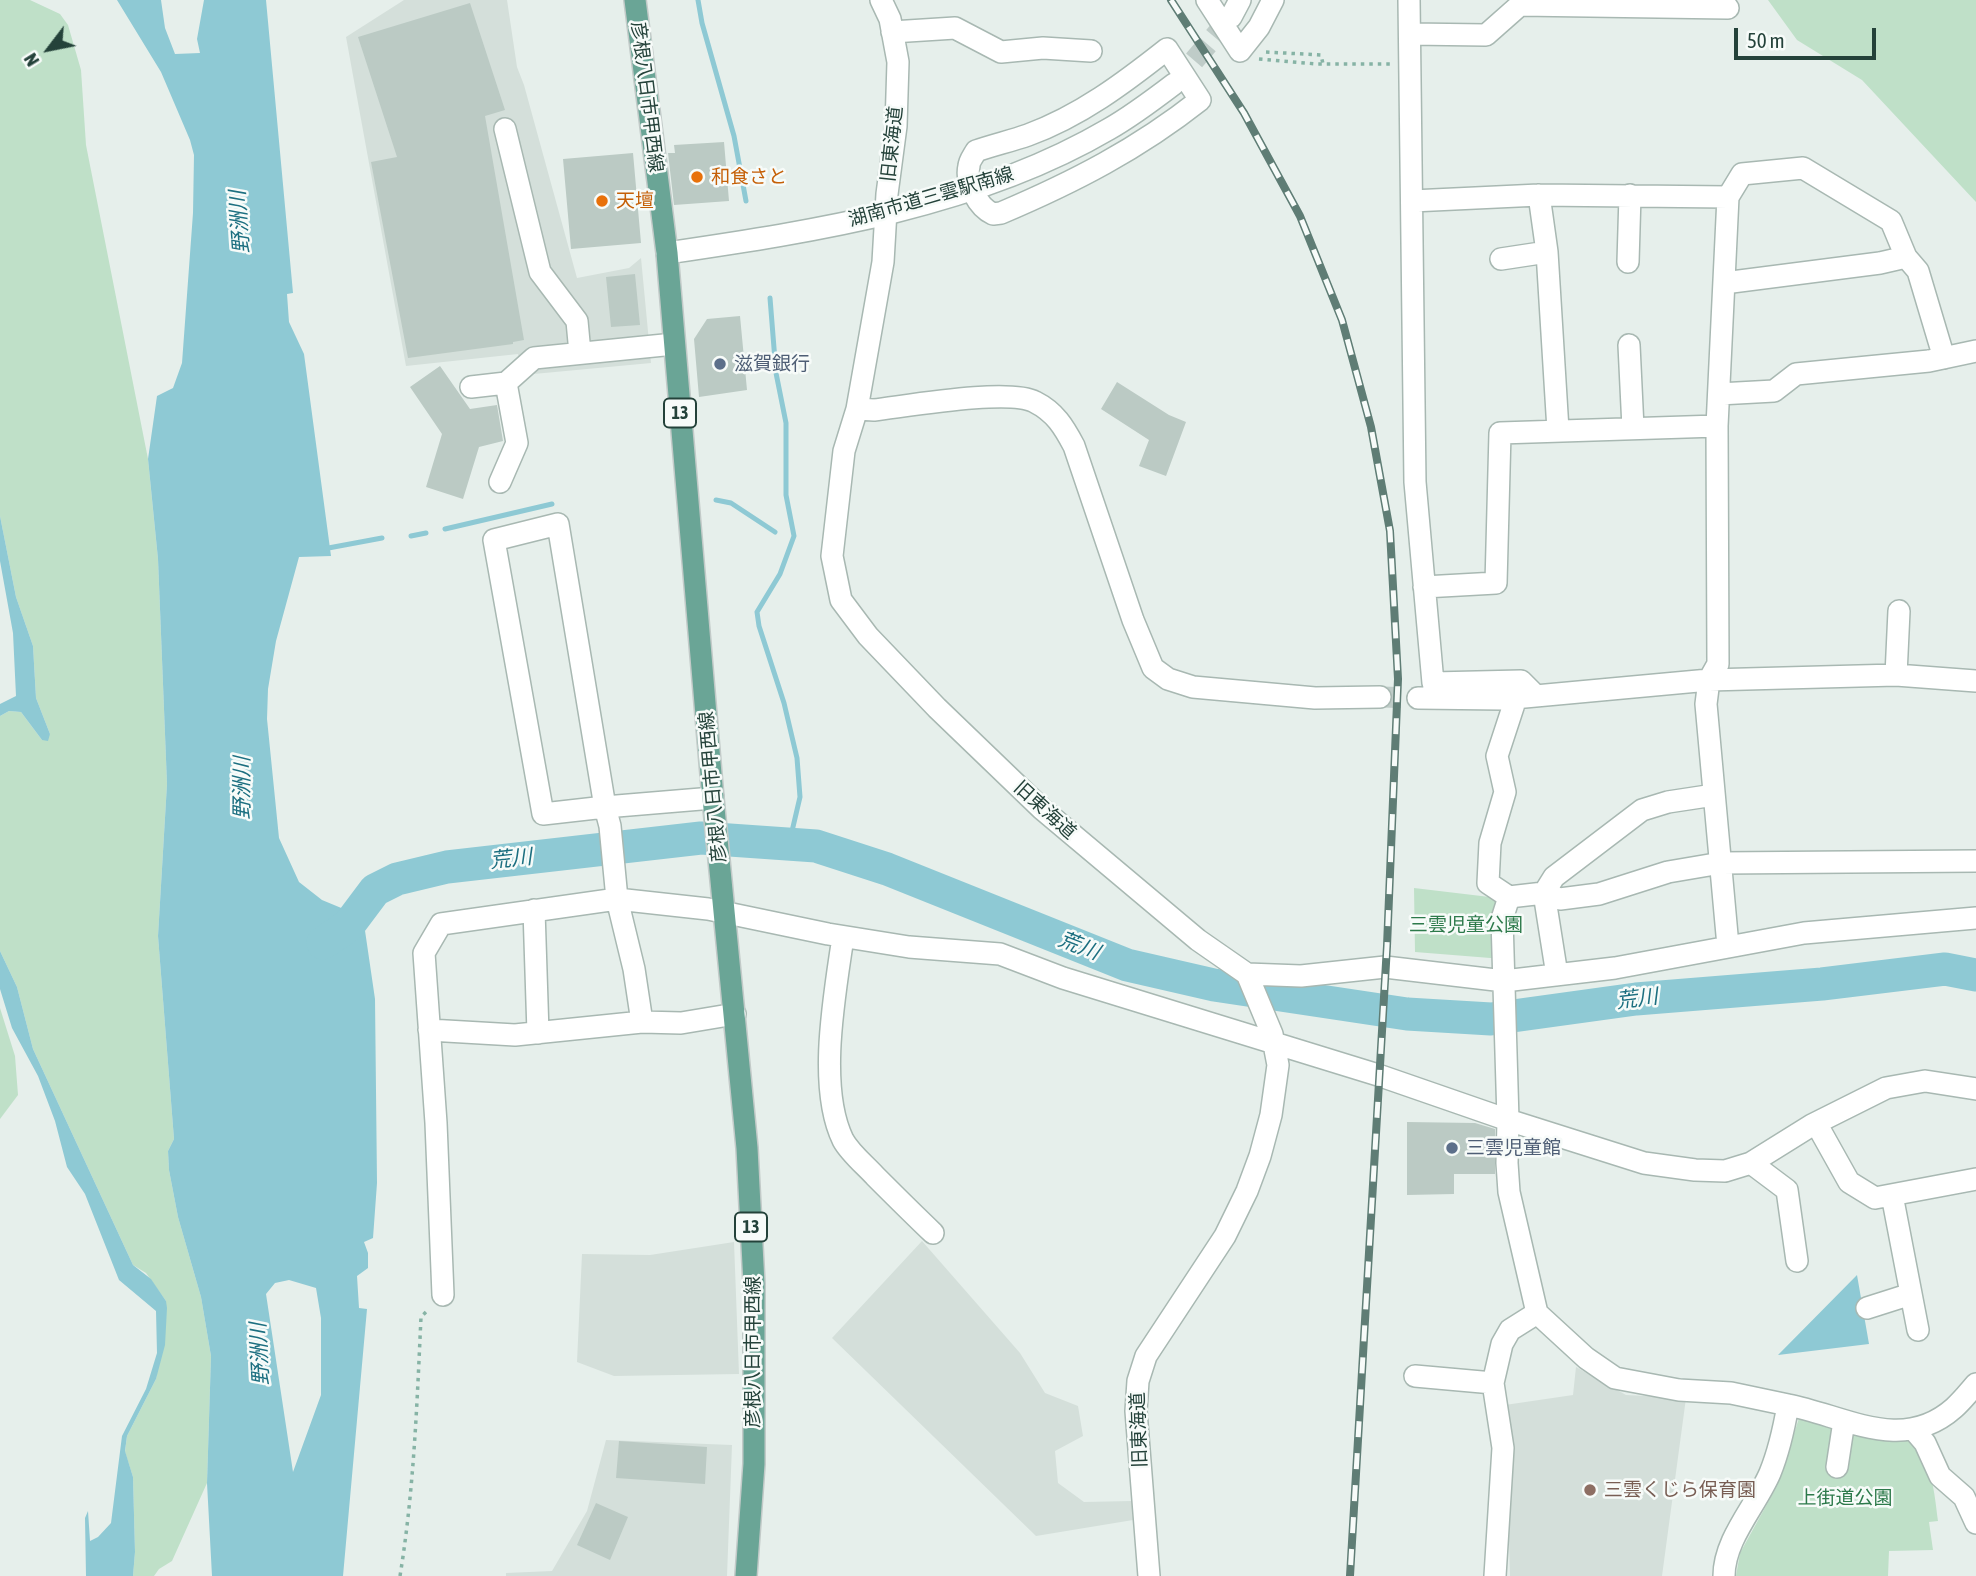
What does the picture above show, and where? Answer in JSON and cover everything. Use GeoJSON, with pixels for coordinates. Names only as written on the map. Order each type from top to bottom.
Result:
{"type":"FeatureCollection","features":[{"type":"Feature","properties":{"kind":"main road","name":"彦根八日市甲西線"},"geometry":{"type":"LineString","coordinates":[[635,0],[667,254],[713,798],[747,1148],[754,1284],[754,1464],[747,1576]]}},
{"type":"Feature","properties":{"kind":"street","name":"旧東海道"},"geometry":{"type":"LineString","coordinates":[[881,0],[890,19],[898,62],[896,126],[883,262],[857,409],[844,451],[832,556],[841,600],[868,636],[937,708],[1042,809],[1198,940],[1247,974],[1273,1038],[1278,1065],[1271,1115],[1247,1191],[1225,1236],[1146,1356],[1138,1381],[1136,1411],[1149,1576]]}},
{"type":"Feature","properties":{"kind":"street"},"geometry":{"type":"LineString","coordinates":[[1207,0],[1240,51],[1259,27],[1273,0]]}},
{"type":"Feature","properties":{"kind":"street"},"geometry":{"type":"LineString","coordinates":[[1409,0],[1415,482],[1433,682],[1521,681],[1526,697],[1497,756],[1505,792],[1490,843],[1488,883],[1509,897],[1544,893],[1560,899],[1599,894],[1668,872],[1721,863],[1976,861]]}},
{"type":"Feature","properties":{"kind":"street"},"geometry":{"type":"LineString","coordinates":[[1410,34],[1486,35],[1520,5],[1728,8]]}},
{"type":"Feature","properties":{"kind":"street"},"geometry":{"type":"LineString","coordinates":[[892,32],[955,28],[1001,52],[1043,48],[1091,51]]}},
{"type":"Feature","properties":{"kind":"street"},"geometry":{"type":"LineString","coordinates":[[1167,49],[1200,100],[1161,131],[1104,165],[1001,213],[993,214],[987,211],[972,188],[968,167],[976,151],[1030,134],[1071,115],[1106,95],[1167,49]]}},
{"type":"Feature","properties":{"kind":"street","name":"湖南市道三雲駅南線"},"geometry":{"type":"LineString","coordinates":[[667,254],[808,232],[886,215],[972,188],[1036,165],[1109,130],[1174,83]]}},
{"type":"Feature","properties":{"kind":"street"},"geometry":{"type":"LineString","coordinates":[[505,129],[540,272],[577,321],[580,354]]}},
{"type":"Feature","properties":{"kind":"street"},"geometry":{"type":"LineString","coordinates":[[1728,947],[1706,704],[1709,680],[1718,664],[1717,426],[1728,197],[1742,174],[1804,168],[1891,221],[1906,257],[1918,271],[1944,358]]}},
{"type":"Feature","properties":{"kind":"street"},"geometry":{"type":"LineString","coordinates":[[1412,201],[1539,195],[1728,197]]}},
{"type":"Feature","properties":{"kind":"street"},"geometry":{"type":"LineString","coordinates":[[1539,195],[1547,252],[1558,430]]}},
{"type":"Feature","properties":{"kind":"street"},"geometry":{"type":"LineString","coordinates":[[1628,262],[1630,195]]}},
{"type":"Feature","properties":{"kind":"street"},"geometry":{"type":"LineString","coordinates":[[1501,259],[1547,252]]}},
{"type":"Feature","properties":{"kind":"street"},"geometry":{"type":"LineString","coordinates":[[1724,283],[1880,263],[1906,257]]}},
{"type":"Feature","properties":{"kind":"street"},"geometry":{"type":"LineString","coordinates":[[471,387],[506,383],[534,358],[674,344]]}},
{"type":"Feature","properties":{"kind":"street"},"geometry":{"type":"LineString","coordinates":[[1629,345],[1633,428]]}},
{"type":"Feature","properties":{"kind":"street"},"geometry":{"type":"LineString","coordinates":[[1719,394],[1774,391],[1796,374],[1944,358],[1976,351]]}},
{"type":"Feature","properties":{"kind":"street"},"geometry":{"type":"LineString","coordinates":[[500,482],[517,443],[506,383]]}},
{"type":"Feature","properties":{"kind":"street"},"geometry":{"type":"LineString","coordinates":[[857,409],[874,410],[993,397],[1017,396],[1033,400],[1062,423],[1074,446],[1133,620],[1153,668],[1168,679],[1193,687],[1304,698],[1380,698]]}},
{"type":"Feature","properties":{"kind":"street"},"geometry":{"type":"LineString","coordinates":[[1424,587],[1496,583],[1500,433],[1717,426]]}},
{"type":"Feature","properties":{"kind":"street"},"geometry":{"type":"LineString","coordinates":[[642,1022],[634,969],[616,895],[607,816],[558,524],[494,540],[543,814],[607,816],[713,798]]}},
{"type":"Feature","properties":{"kind":"street"},"geometry":{"type":"LineString","coordinates":[[1896,676],[1899,611]]}},
{"type":"Feature","properties":{"kind":"street"},"geometry":{"type":"LineString","coordinates":[[1418,698],[1526,697],[1709,680],[1896,676],[1976,681]]}},
{"type":"Feature","properties":{"kind":"street"},"geometry":{"type":"LineString","coordinates":[[1558,975],[1544,893],[1554,877],[1642,810],[1668,802],[1714,795]]}},
{"type":"Feature","properties":{"kind":"street"},"geometry":{"type":"LineString","coordinates":[[443,1295],[436,1124],[424,953],[441,924],[616,895],[725,913],[843,937],[909,947],[1000,954],[1063,978],[1273,1038],[1508,1120],[1644,1163],[1725,1171],[1751,1163],[1816,1123],[1886,1088],[1925,1081],[1976,1089]]}},
{"type":"Feature","properties":{"kind":"street"},"geometry":{"type":"LineString","coordinates":[[1509,897],[1502,919],[1507,1051],[1507,1163],[1509,1192],[1537,1313],[1586,1358],[1615,1378],[1679,1390],[1731,1393],[1880,1430],[1903,1431],[1938,1420],[1954,1408],[1976,1384]]}},
{"type":"Feature","properties":{"kind":"street"},"geometry":{"type":"LineString","coordinates":[[534,910],[538,1033]]}},
{"type":"Feature","properties":{"kind":"street"},"geometry":{"type":"LineString","coordinates":[[1247,974],[1301,976],[1385,967],[1505,988],[1558,975],[1615,968],[1804,933],[1976,918]]}},
{"type":"Feature","properties":{"kind":"street"},"geometry":{"type":"LineString","coordinates":[[843,937],[831,1021],[831,1082],[835,1117],[844,1142],[933,1233]]}},
{"type":"Feature","properties":{"kind":"street"},"geometry":{"type":"LineString","coordinates":[[429,1030],[515,1035],[642,1022],[681,1023],[735,1014]]}},
{"type":"Feature","properties":{"kind":"street"},"geometry":{"type":"LineString","coordinates":[[1816,1123],[1849,1182],[1875,1198],[1976,1179]]}},
{"type":"Feature","properties":{"kind":"street"},"geometry":{"type":"LineString","coordinates":[[1751,1163],[1787,1190],[1797,1261]]}},
{"type":"Feature","properties":{"kind":"street"},"geometry":{"type":"LineString","coordinates":[[1892,1195],[1918,1331]]}},
{"type":"Feature","properties":{"kind":"street"},"geometry":{"type":"LineString","coordinates":[[1867,1308],[1911,1294]]}},
{"type":"Feature","properties":{"kind":"street"},"geometry":{"type":"LineString","coordinates":[[1495,1576],[1503,1448],[1493,1383],[1502,1345],[1510,1330],[1537,1313]]}},
{"type":"Feature","properties":{"kind":"street"},"geometry":{"type":"LineString","coordinates":[[1415,1376],[1493,1383]]}},
{"type":"Feature","properties":{"kind":"street"},"geometry":{"type":"LineString","coordinates":[[1724,1576],[1728,1552],[1770,1472],[1784,1430],[1788,1405]]}},
{"type":"Feature","properties":{"kind":"street"},"geometry":{"type":"LineString","coordinates":[[1836,1467],[1844,1421]]}},
{"type":"Feature","properties":{"kind":"street"},"geometry":{"type":"LineString","coordinates":[[1913,1429],[1925,1443],[1940,1476],[1964,1497],[1976,1523]]}},
{"type":"Feature","properties":{"kind":"path"},"geometry":{"type":"LineString","coordinates":[[1253,51],[1321,55],[1323,64]]}},
{"type":"Feature","properties":{"kind":"path"},"geometry":{"type":"LineString","coordinates":[[1259,59],[1323,64],[1410,64]]}},
{"type":"Feature","properties":{"kind":"path"},"geometry":{"type":"LineString","coordinates":[[400,1576],[415,1431],[421,1317],[443,1295]]}},
{"type":"Feature","properties":{"kind":"shaded area"},"geometry":{"type":"Polygon","coordinates":[[[404,0],[507,0],[517,67],[577,278],[629,268],[641,258],[651,363],[523,375],[518,354],[406,366],[346,37],[404,0]]]}},
{"type":"Feature","properties":{"kind":"shaded area"},"geometry":{"type":"Polygon","coordinates":[[[922,1241],[1020,1353],[1045,1393],[1078,1406],[1083,1436],[1055,1451],[1058,1483],[1084,1502],[1132,1501],[1133,1520],[1036,1536],[832,1338],[922,1241]]]}},
{"type":"Feature","properties":{"kind":"shaded area"},"geometry":{"type":"Polygon","coordinates":[[[734,1242],[739,1374],[614,1376],[577,1362],[582,1254],[650,1255],[734,1242]]]}},
{"type":"Feature","properties":{"kind":"shaded area","name":"三雲くじら保育園"},"geometry":{"type":"Polygon","coordinates":[[[1576,1367],[1626,1395],[1686,1398],[1662,1576],[1510,1576],[1505,1405],[1573,1395],[1576,1367]]]}},
{"type":"Feature","properties":{"kind":"shaded area"},"geometry":{"type":"Polygon","coordinates":[[[606,1440],[732,1445],[727,1576],[506,1576],[506,1573],[552,1571],[587,1511],[606,1440]]]}},
{"type":"Feature","properties":{"kind":"green space"},"geometry":{"type":"Polygon","coordinates":[[[0,0],[30,0],[60,14],[68,25],[81,70],[86,145],[148,459],[158,559],[167,784],[158,936],[174,1139],[168,1151],[169,1170],[178,1217],[201,1297],[211,1356],[207,1483],[172,1561],[159,1569],[154,1576],[133,1576],[133,1477],[125,1452],[127,1436],[156,1379],[166,1301],[146,1273],[133,1265],[33,1049],[17,987],[0,951],[0,716],[9,711],[21,712],[42,740],[50,734],[36,698],[33,646],[16,597],[0,516],[0,0]]]}},
{"type":"Feature","properties":{"kind":"green space"},"geometry":{"type":"Polygon","coordinates":[[[1768,0],[1976,0],[1976,202],[1862,80],[1797,40],[1768,0]]]}},
{"type":"Feature","properties":{"kind":"green space","name":"三雲児童公園"},"geometry":{"type":"Polygon","coordinates":[[[1414,888],[1498,898],[1503,959],[1415,952],[1414,888]]]}},
{"type":"Feature","properties":{"kind":"green space"},"geometry":{"type":"Polygon","coordinates":[[[0,1008],[15,1056],[18,1095],[0,1119],[0,1008]]]}},
{"type":"Feature","properties":{"kind":"green space","name":"上街道公園"},"geometry":{"type":"Polygon","coordinates":[[[1800,1415],[1909,1441],[1928,1468],[1933,1488],[1938,1521],[1929,1522],[1933,1550],[1889,1551],[1888,1576],[1736,1576],[1740,1553],[1777,1486],[1800,1415]]]}},
{"type":"Feature","properties":{"kind":"water","name":"野洲川"},"geometry":{"type":"Polygon","coordinates":[[[117,0],[161,0],[165,28],[175,54],[200,53],[197,39],[204,0],[266,0],[293,293],[287,294],[289,322],[304,354],[331,556],[299,557],[276,641],[268,689],[267,719],[279,838],[299,882],[322,900],[363,917],[375,999],[377,1183],[373,1238],[364,1242],[368,1253],[368,1268],[357,1276],[359,1308],[367,1309],[343,1576],[212,1576],[207,1483],[211,1356],[201,1297],[178,1217],[169,1170],[168,1151],[174,1139],[158,936],[167,784],[158,559],[148,459],[157,396],[173,388],[182,363],[193,213],[194,155],[161,72],[117,0]],[[289,1280],[275,1283],[266,1294],[293,1472],[321,1395],[321,1318],[316,1288],[289,1280]]]}},
{"type":"Feature","properties":{"kind":"water"},"geometry":{"type":"Polygon","coordinates":[[[0,516],[16,597],[33,646],[36,698],[50,734],[48,741],[42,740],[21,712],[9,711],[0,716],[0,704],[16,696],[13,633],[0,561],[0,516]]]}},
{"type":"Feature","properties":{"kind":"water"},"geometry":{"type":"Polygon","coordinates":[[[0,951],[17,987],[33,1049],[133,1265],[151,1279],[166,1301],[165,1345],[156,1379],[127,1436],[125,1451],[133,1477],[133,1576],[86,1576],[85,1518],[88,1511],[90,1541],[98,1537],[111,1523],[122,1436],[146,1389],[157,1353],[156,1311],[119,1280],[85,1194],[67,1167],[55,1121],[38,1076],[12,1028],[0,989],[0,951]]]}},
{"type":"Feature","properties":{"kind":"water"},"geometry":{"type":"Polygon","coordinates":[[[1857,1275],[1869,1344],[1778,1355],[1857,1275]]]}},
{"type":"Feature","properties":{"kind":"building"},"geometry":{"type":"Polygon","coordinates":[[[470,3],[505,110],[485,116],[524,340],[513,344],[408,358],[371,162],[397,157],[358,37],[470,3]]]}},
{"type":"Feature","properties":{"kind":"building","name":"和食さと"},"geometry":{"type":"Polygon","coordinates":[[[724,142],[729,201],[674,205],[668,153],[675,153],[674,145],[724,142]]]}},
{"type":"Feature","properties":{"kind":"building","name":"天壇"},"geometry":{"type":"Polygon","coordinates":[[[633,153],[641,243],[571,249],[563,159],[633,153]]]}},
{"type":"Feature","properties":{"kind":"building"},"geometry":{"type":"Polygon","coordinates":[[[635,274],[640,325],[611,327],[606,277],[635,274]]]}},
{"type":"Feature","properties":{"kind":"building","name":"滋賀銀行"},"geometry":{"type":"Polygon","coordinates":[[[740,316],[747,390],[699,397],[694,339],[707,319],[740,316]]]}},
{"type":"Feature","properties":{"kind":"building"},"geometry":{"type":"Polygon","coordinates":[[[440,366],[470,409],[497,405],[503,441],[479,447],[463,499],[426,487],[442,434],[410,387],[440,366]]]}},
{"type":"Feature","properties":{"kind":"building"},"geometry":{"type":"Polygon","coordinates":[[[1117,382],[1169,415],[1186,422],[1166,476],[1139,466],[1149,440],[1101,409],[1117,382]]]}},
{"type":"Feature","properties":{"kind":"building","name":"三雲児童館"},"geometry":{"type":"Polygon","coordinates":[[[1407,1122],[1475,1123],[1495,1129],[1495,1174],[1454,1174],[1454,1194],[1407,1195],[1407,1122]]]}},
{"type":"Feature","properties":{"kind":"building"},"geometry":{"type":"Polygon","coordinates":[[[619,1441],[707,1447],[705,1484],[616,1478],[619,1441]]]}},
{"type":"Feature","properties":{"kind":"building"},"geometry":{"type":"Polygon","coordinates":[[[596,1503],[628,1517],[610,1560],[577,1545],[596,1503]]]}},
{"type":"Feature","properties":{"kind":"waterway"},"geometry":{"type":"LineString","coordinates":[[698,0],[734,136],[746,201]]}},
{"type":"Feature","properties":{"kind":"waterway"},"geometry":{"type":"LineString","coordinates":[[770,298],[776,373],[786,423],[786,495],[794,536],[780,574],[757,612],[797,758],[800,797],[789,844]]}},
{"type":"Feature","properties":{"kind":"waterway"},"geometry":{"type":"LineString","coordinates":[[716,500],[731,503],[775,532]]}},
{"type":"Feature","properties":{"kind":"waterway"},"geometry":{"type":"LineString","coordinates":[[445,529],[552,504]]}},
{"type":"Feature","properties":{"kind":"waterway"},"geometry":{"type":"LineString","coordinates":[[411,536],[426,533]]}},
{"type":"Feature","properties":{"kind":"waterway"},"geometry":{"type":"LineString","coordinates":[[323,549],[382,538]]}},
{"type":"Feature","properties":{"kind":"waterway","name":"荒川"},"geometry":{"type":"LineString","coordinates":[[323,943],[348,926],[375,890],[397,879],[447,867],[701,838],[816,846],[887,869],[1127,965],[1214,985],[1407,1014],[1491,1019],[1636,999],[1822,984],[1945,969],[1976,975]]}},
{"type":"Feature","properties":{"kind":"tunnel"},"geometry":{"type":"LineString","coordinates":[[1174,84],[1231,17]]}},
{"type":"Feature","properties":{"kind":"tunnel"},"geometry":{"type":"LineString","coordinates":[[1380,697],[1418,698]]}},
{"type":"Feature","properties":{"kind":"railway"},"geometry":{"type":"LineString","coordinates":[[1171,0],[1244,113],[1300,216],[1342,320],[1371,427],[1390,531],[1398,679],[1387,946],[1350,1576]]}},
{"type":"Feature","properties":{"kind":"place","name":"和食さと"},"geometry":{"type":"Point","coordinates":[697,177]}},
{"type":"Feature","properties":{"kind":"place","name":"天壇"},"geometry":{"type":"Point","coordinates":[602,201]}},
{"type":"Feature","properties":{"kind":"place","name":"滋賀銀行"},"geometry":{"type":"Point","coordinates":[720,364]}},
{"type":"Feature","properties":{"kind":"place","name":"三雲児童館"},"geometry":{"type":"Point","coordinates":[1452,1148]}},
{"type":"Feature","properties":{"kind":"place","name":"三雲くじら保育園"},"geometry":{"type":"Point","coordinates":[1590,1490]}}]}
